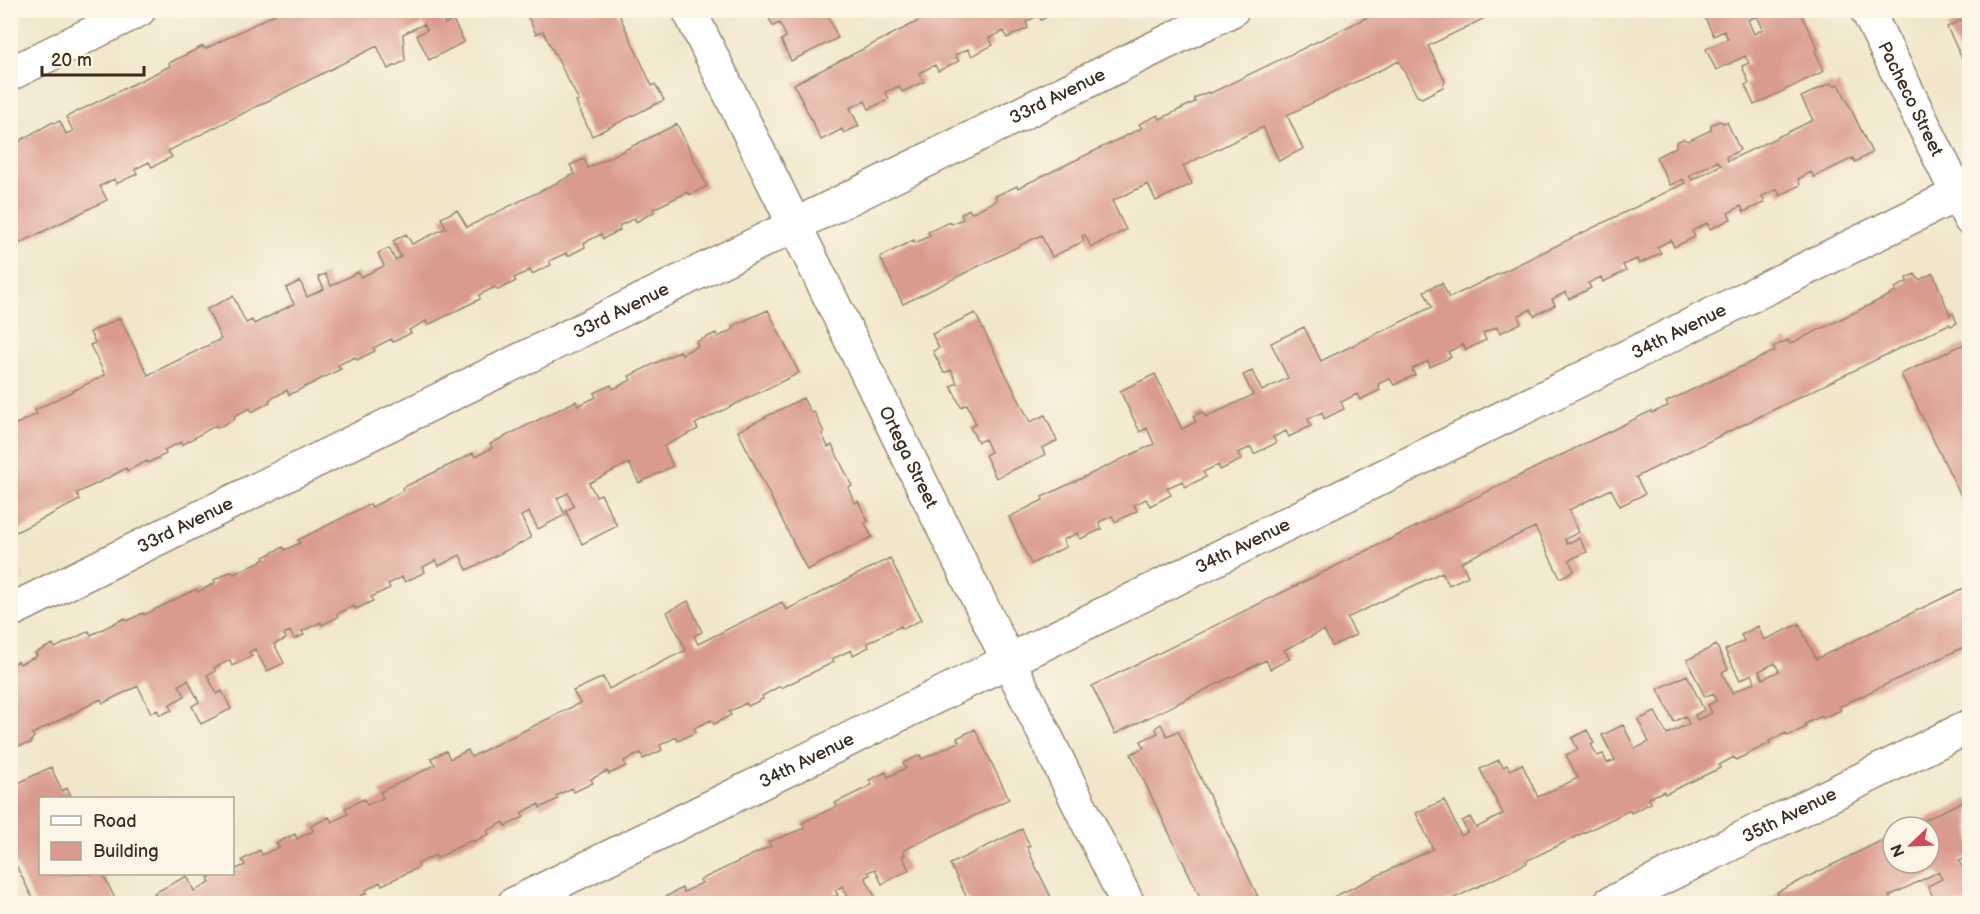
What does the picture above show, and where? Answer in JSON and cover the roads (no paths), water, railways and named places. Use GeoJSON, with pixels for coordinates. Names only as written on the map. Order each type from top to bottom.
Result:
{"type":"FeatureCollection","features":[{"type":"Feature","properties":{"kind":"street"},"geometry":{"type":"LineString","coordinates":[[10,74],[139,10]]}},
{"type":"Feature","properties":{"kind":"street","name":"Ortega Street"},"geometry":{"type":"LineString","coordinates":[[689,10],[1128,903]]}},
{"type":"Feature","properties":{"kind":"street","name":"33rd Avenue"},"geometry":{"type":"LineString","coordinates":[[10,611],[1232,10]]}},
{"type":"Feature","properties":{"kind":"street","name":"Pacheco Street"},"geometry":{"type":"LineString","coordinates":[[1867,10],[1966,200]]}},
{"type":"Feature","properties":{"kind":"street","name":"34th Avenue"},"geometry":{"type":"LineString","coordinates":[[514,903],[1008,661],[1966,200]]}},
{"type":"Feature","properties":{"kind":"street","name":"35th Avenue"},"geometry":{"type":"LineString","coordinates":[[1609,903],[1970,726]]}}]}
